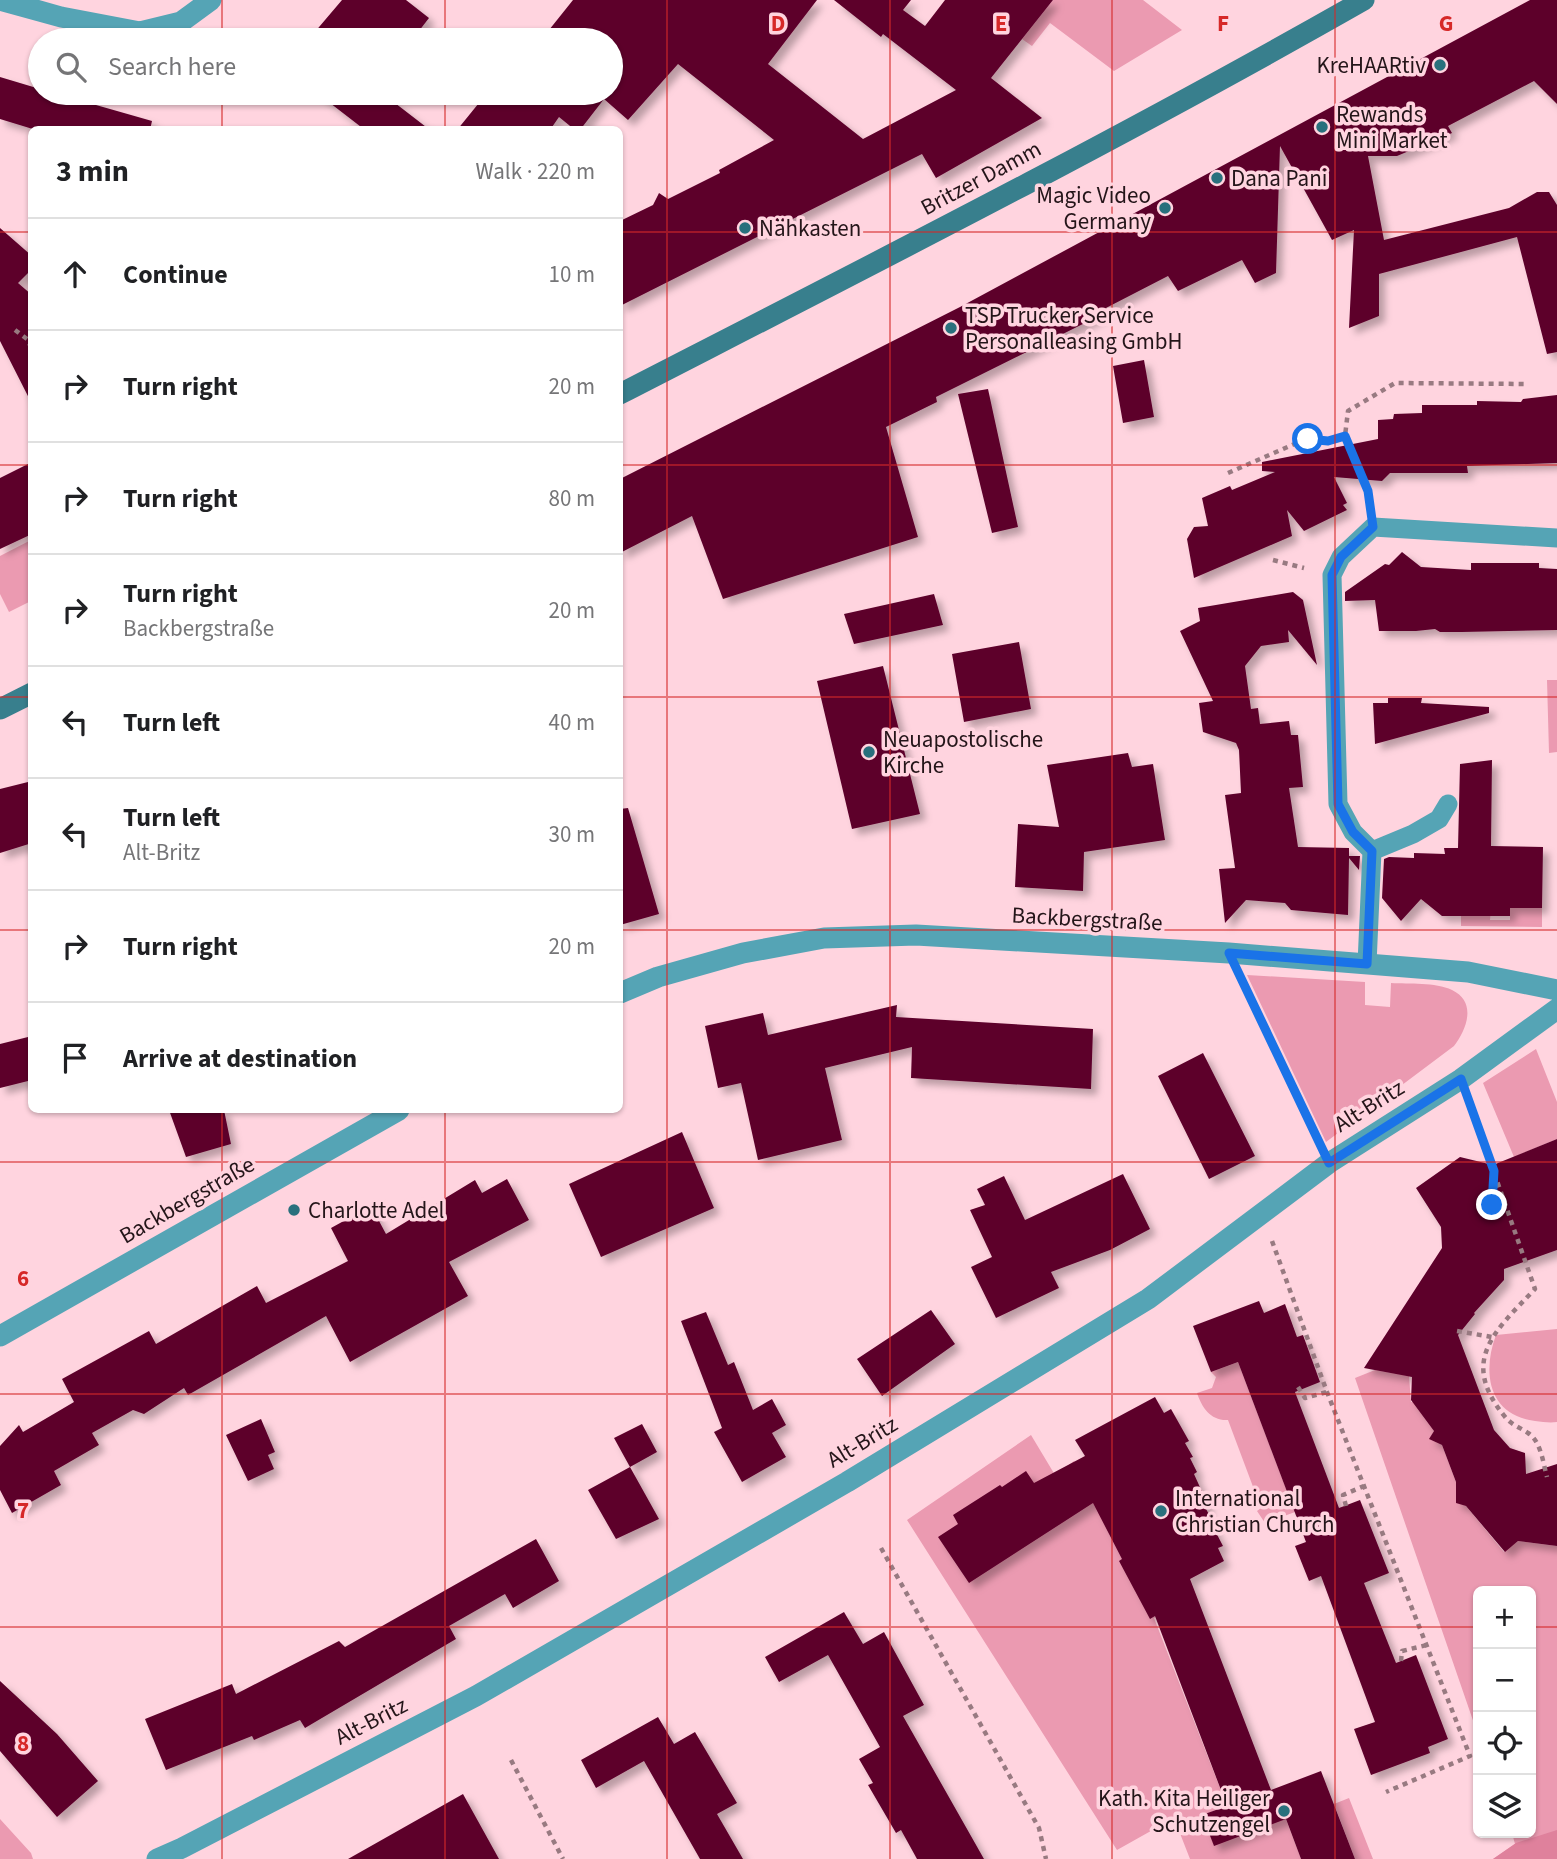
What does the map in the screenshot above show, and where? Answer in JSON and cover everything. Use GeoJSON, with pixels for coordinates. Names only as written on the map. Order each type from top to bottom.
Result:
{"type":"FeatureCollection","features":[{"type":"Feature","properties":{"kind":"main road","name":"Britzer Damm"},"geometry":{"type":"LineString","coordinates":[[623,392],[950,224],[1364,0]]}},
{"type":"Feature","properties":{"kind":"main road"},"geometry":{"type":"LineString","coordinates":[[0,709],[28,695]]}},
{"type":"Feature","properties":{"kind":"street"},"geometry":{"type":"LineString","coordinates":[[0,0],[61,17],[119,28]]}},
{"type":"Feature","properties":{"kind":"street"},"geometry":{"type":"LineString","coordinates":[[156,28],[181,22],[211,0]]}},
{"type":"Feature","properties":{"kind":"street","name":"Backbergstraße"},"geometry":{"type":"LineString","coordinates":[[623,992],[659,977],[743,953],[824,938],[916,935],[1229,953],[1468,972],[1557,990]]}},
{"type":"Feature","properties":{"kind":"street","name":"Alt-Britz"},"geometry":{"type":"LineString","coordinates":[[157,1859],[476,1696],[835,1489],[1148,1299],[1329,1163],[1461,1079],[1557,1009]]}},
{"type":"Feature","properties":{"kind":"street","name":"Backbergstraße"},"geometry":{"type":"LineString","coordinates":[[0,1336],[394,1113]]}},
{"type":"Feature","properties":{"kind":"lane"},"geometry":{"type":"LineString","coordinates":[[1367,964],[1372,851],[1353,832],[1338,804],[1332,575],[1341,557],[1373,527],[1557,538]]}},
{"type":"Feature","properties":{"kind":"lane"},"geometry":{"type":"LineString","coordinates":[[1372,851],[1413,834],[1438,819],[1448,804]]}},
{"type":"Feature","properties":{"kind":"path"},"geometry":{"type":"LineString","coordinates":[[15,330],[28,342]]}},
{"type":"Feature","properties":{"kind":"path"},"geometry":{"type":"LineString","coordinates":[[1373,527],[1368,491],[1345,436],[1348,411],[1395,383],[1527,384]]}},
{"type":"Feature","properties":{"kind":"path"},"geometry":{"type":"LineString","coordinates":[[1228,473],[1308,439],[1328,441],[1345,436]]}},
{"type":"Feature","properties":{"kind":"path"},"geometry":{"type":"LineString","coordinates":[[1229,953],[1329,1163]]}},
{"type":"Feature","properties":{"kind":"path"},"geometry":{"type":"LineString","coordinates":[[1461,1079],[1535,1289],[1492,1337],[1485,1350],[1484,1368],[1488,1389],[1507,1421],[1534,1438],[1547,1477]]}},
{"type":"Feature","properties":{"kind":"path"},"geometry":{"type":"LineString","coordinates":[[1492,1205],[1494,1171]]}},
{"type":"Feature","properties":{"kind":"path"},"geometry":{"type":"LineString","coordinates":[[1262,1214],[1326,1392],[1471,1756],[1386,1792]]}},
{"type":"Feature","properties":{"kind":"path"},"geometry":{"type":"LineString","coordinates":[[1457,1331],[1492,1337]]}},
{"type":"Feature","properties":{"kind":"path"},"geometry":{"type":"LineString","coordinates":[[1298,1387],[1306,1398],[1326,1392]]}},
{"type":"Feature","properties":{"kind":"path"},"geometry":{"type":"LineString","coordinates":[[1346,1506],[1343,1495],[1364,1486]]}},
{"type":"Feature","properties":{"kind":"path"},"geometry":{"type":"LineString","coordinates":[[881,1548],[1039,1829],[1046,1859]]}},
{"type":"Feature","properties":{"kind":"path"},"geometry":{"type":"LineString","coordinates":[[1401,1661],[1402,1651],[1427,1645]]}},
{"type":"Feature","properties":{"kind":"path"},"geometry":{"type":"LineString","coordinates":[[511,1760],[563,1859]]}},
{"type":"Feature","properties":{"kind":"shaded area"},"geometry":{"type":"Polygon","coordinates":[[[1053,0],[1143,0],[1182,30],[1114,71],[1050,23],[1032,46],[1022,39],[1053,0]]]}},
{"type":"Feature","properties":{"kind":"shaded area"},"geometry":{"type":"Polygon","coordinates":[[[28,542],[28,602],[9,612],[0,594],[0,556],[28,542]]]}},
{"type":"Feature","properties":{"kind":"shaded area"},"geometry":{"type":"Polygon","coordinates":[[[1547,680],[1557,680],[1557,752],[1549,753],[1547,680]]]}},
{"type":"Feature","properties":{"kind":"shaded area"},"geometry":{"type":"Polygon","coordinates":[[[1461,908],[1491,908],[1490,920],[1510,920],[1510,908],[1542,908],[1542,927],[1461,926],[1461,908]]]}},
{"type":"Feature","properties":{"kind":"shaded area"},"geometry":{"type":"Polygon","coordinates":[[[1247,975],[1365,982],[1365,1005],[1390,1007],[1391,983],[1438,986],[1452,990],[1465,1001],[1466,1024],[1454,1046],[1326,1142],[1247,975]]]}},
{"type":"Feature","properties":{"kind":"shaded area"},"geometry":{"type":"Polygon","coordinates":[[[1536,1049],[1557,1102],[1557,1139],[1514,1157],[1483,1083],[1536,1049]]]}},
{"type":"Feature","properties":{"kind":"shaded area"},"geometry":{"type":"Polygon","coordinates":[[[1557,1329],[1557,1422],[1519,1417],[1498,1401],[1493,1390],[1490,1363],[1496,1335],[1557,1329]]]}},
{"type":"Feature","properties":{"kind":"shaded area"},"geometry":{"type":"Polygon","coordinates":[[[1238,1362],[1295,1512],[1265,1523],[1257,1511],[1261,1508],[1228,1420],[1212,1416],[1197,1393],[1212,1388],[1216,1377],[1211,1372],[1238,1362]]]}},
{"type":"Feature","properties":{"kind":"shaded area"},"geometry":{"type":"Polygon","coordinates":[[[1375,1370],[1409,1376],[1411,1402],[1422,1402],[1434,1431],[1430,1439],[1442,1445],[1456,1482],[1456,1502],[1466,1506],[1504,1552],[1518,1541],[1557,1546],[1557,1859],[1493,1859],[1515,1844],[1513,1838],[1536,1838],[1536,1586],[1473,1586],[1473,1720],[1355,1378],[1375,1370]]]}},
{"type":"Feature","properties":{"kind":"shaded area"},"geometry":{"type":"Polygon","coordinates":[[[1031,1435],[1055,1475],[1074,1461],[1112,1506],[1158,1615],[1154,1618],[1227,1806],[1203,1815],[1214,1845],[1282,1809],[1301,1859],[1190,1859],[1174,1818],[1117,1850],[907,1520],[1031,1435]]]}},
{"type":"Feature","properties":{"kind":"shaded area"},"geometry":{"type":"Polygon","coordinates":[[[1349,1798],[1373,1859],[1355,1859],[1334,1804],[1349,1798]]]}},
{"type":"Feature","properties":{"kind":"shaded area"},"geometry":{"type":"Polygon","coordinates":[[[0,1819],[31,1853],[33,1859],[0,1859],[0,1819]]]}},
{"type":"Feature","properties":{"kind":"shaded area"},"geometry":{"type":"Polygon","coordinates":[[[1557,1830],[1557,1859],[1493,1859],[1516,1843],[1557,1830]]]}},
{"type":"Feature","properties":{"kind":"building"},"geometry":{"type":"Polygon","coordinates":[[[342,0],[406,0],[429,18],[421,28],[318,28],[342,0]]]}},
{"type":"Feature","properties":{"kind":"building"},"geometry":{"type":"Polygon","coordinates":[[[573,0],[817,0],[768,64],[863,139],[956,90],[834,0],[911,0],[903,10],[925,26],[945,0],[1053,0],[991,78],[1042,118],[936,178],[922,154],[623,304],[623,220],[653,205],[659,193],[668,199],[720,173],[719,170],[774,140],[678,64],[628,120],[611,105],[623,105],[623,28],[551,28],[573,0]]]}},
{"type":"Feature","properties":{"kind":"building"},"geometry":{"type":"Polygon","coordinates":[[[1530,0],[1557,0],[1557,104],[1534,81],[1448,126],[1452,133],[1397,156],[1368,156],[1384,240],[1509,208],[1537,192],[1549,192],[1557,205],[1557,352],[1547,354],[1517,237],[1379,274],[1379,316],[1349,328],[1354,230],[1332,240],[1280,146],[1276,273],[1255,283],[1242,260],[1178,291],[1168,276],[1104,309],[1105,313],[936,397],[937,402],[886,427],[918,537],[723,599],[692,516],[623,551],[623,477],[960,307],[1530,0]]]}},
{"type":"Feature","properties":{"kind":"building"},"geometry":{"type":"Polygon","coordinates":[[[0,77],[28,85],[28,105],[96,105],[152,121],[151,126],[28,128],[0,119],[0,77]]]}},
{"type":"Feature","properties":{"kind":"building"},"geometry":{"type":"Polygon","coordinates":[[[333,105],[398,105],[425,126],[360,126],[333,105]]]}},
{"type":"Feature","properties":{"kind":"building"},"geometry":{"type":"Polygon","coordinates":[[[477,105],[599,105],[583,126],[570,126],[559,117],[553,126],[460,126],[477,105]]]}},
{"type":"Feature","properties":{"kind":"building"},"geometry":{"type":"Polygon","coordinates":[[[0,228],[28,252],[28,273],[18,283],[28,292],[28,396],[0,341],[0,228]]]}},
{"type":"Feature","properties":{"kind":"building"},"geometry":{"type":"Polygon","coordinates":[[[1144,360],[1154,417],[1123,423],[1113,366],[1144,360]]]}},
{"type":"Feature","properties":{"kind":"building"},"geometry":{"type":"Polygon","coordinates":[[[988,389],[1018,527],[992,533],[958,394],[988,389]]]}},
{"type":"Feature","properties":{"kind":"building"},"geometry":{"type":"Polygon","coordinates":[[[1557,395],[1557,463],[1467,466],[1468,473],[1390,473],[1382,481],[1334,477],[1347,503],[1343,505],[1347,510],[1304,531],[1287,510],[1292,536],[1194,578],[1187,539],[1194,527],[1208,526],[1202,498],[1230,486],[1232,490],[1275,472],[1262,471],[1262,462],[1378,439],[1378,420],[1393,419],[1394,414],[1422,413],[1422,405],[1477,405],[1477,401],[1521,402],[1523,399],[1557,395]]]}},
{"type":"Feature","properties":{"kind":"building"},"geometry":{"type":"Polygon","coordinates":[[[28,464],[28,536],[0,549],[0,478],[28,464]]]}},
{"type":"Feature","properties":{"kind":"building"},"geometry":{"type":"Polygon","coordinates":[[[1402,552],[1421,567],[1471,570],[1471,563],[1539,563],[1539,568],[1557,569],[1557,630],[1379,631],[1375,600],[1345,601],[1345,592],[1385,564],[1389,565],[1402,552]]]}},
{"type":"Feature","properties":{"kind":"building"},"geometry":{"type":"Polygon","coordinates":[[[1293,592],[1303,600],[1317,665],[1288,630],[1289,642],[1261,646],[1245,666],[1251,709],[1258,708],[1260,724],[1289,721],[1291,735],[1298,735],[1303,787],[1289,788],[1298,847],[1349,848],[1349,856],[1360,856],[1359,870],[1349,858],[1348,915],[1291,910],[1285,903],[1246,900],[1225,923],[1219,869],[1235,868],[1225,795],[1241,793],[1239,750],[1236,743],[1203,732],[1199,703],[1213,701],[1180,631],[1200,621],[1198,608],[1293,592]]]}},
{"type":"Feature","properties":{"kind":"building"},"geometry":{"type":"Polygon","coordinates":[[[934,594],[943,625],[854,644],[844,614],[934,594]]]}},
{"type":"Feature","properties":{"kind":"building"},"geometry":{"type":"Polygon","coordinates":[[[1019,642],[1031,709],[964,722],[952,654],[1019,642]]]}},
{"type":"Feature","properties":{"kind":"building","name":"Neuapostolische Kirche"},"geometry":{"type":"Polygon","coordinates":[[[883,666],[920,814],[852,829],[817,681],[883,666]]]}},
{"type":"Feature","properties":{"kind":"building"},"geometry":{"type":"Polygon","coordinates":[[[1388,698],[1422,698],[1421,703],[1489,707],[1489,713],[1375,744],[1373,703],[1388,703],[1388,698]]]}},
{"type":"Feature","properties":{"kind":"building"},"geometry":{"type":"Polygon","coordinates":[[[1128,753],[1132,767],[1153,764],[1165,840],[1084,852],[1083,891],[1015,887],[1018,824],[1059,827],[1047,765],[1128,753]]]}},
{"type":"Feature","properties":{"kind":"building"},"geometry":{"type":"Polygon","coordinates":[[[1492,760],[1491,846],[1543,847],[1542,908],[1510,908],[1510,916],[1442,916],[1421,899],[1401,921],[1382,898],[1384,859],[1414,858],[1414,853],[1445,854],[1444,848],[1458,848],[1460,764],[1492,760]]]}},
{"type":"Feature","properties":{"kind":"building"},"geometry":{"type":"Polygon","coordinates":[[[28,782],[28,844],[0,853],[0,789],[28,782]]]}},
{"type":"Feature","properties":{"kind":"building"},"geometry":{"type":"Polygon","coordinates":[[[628,808],[659,914],[623,924],[623,809],[628,808]]]}},
{"type":"Feature","properties":{"kind":"building"},"geometry":{"type":"Polygon","coordinates":[[[897,1005],[896,1017],[1093,1029],[1091,1089],[911,1078],[912,1047],[825,1068],[842,1140],[758,1160],[741,1083],[718,1088],[705,1026],[763,1013],[768,1035],[897,1005]]]}},
{"type":"Feature","properties":{"kind":"building"},"geometry":{"type":"Polygon","coordinates":[[[28,1037],[28,1081],[0,1088],[0,1044],[28,1037]]]}},
{"type":"Feature","properties":{"kind":"building"},"geometry":{"type":"Polygon","coordinates":[[[1203,1053],[1255,1156],[1209,1179],[1158,1076],[1203,1053]]]}},
{"type":"Feature","properties":{"kind":"building"},"geometry":{"type":"Polygon","coordinates":[[[170,1113],[225,1113],[231,1144],[186,1157],[170,1113]]]}},
{"type":"Feature","properties":{"kind":"building"},"geometry":{"type":"Polygon","coordinates":[[[682,1132],[714,1208],[601,1257],[569,1184],[682,1132]]]}},
{"type":"Feature","properties":{"kind":"building"},"geometry":{"type":"Polygon","coordinates":[[[1557,1139],[1557,1250],[1504,1269],[1504,1280],[1458,1335],[1494,1430],[1510,1448],[1525,1453],[1526,1474],[1557,1464],[1557,1546],[1518,1541],[1505,1552],[1466,1506],[1456,1503],[1456,1482],[1442,1445],[1429,1439],[1434,1431],[1411,1400],[1412,1377],[1364,1368],[1442,1248],[1441,1227],[1416,1188],[1460,1157],[1493,1165],[1557,1139]]]}},
{"type":"Feature","properties":{"kind":"building"},"geometry":{"type":"Polygon","coordinates":[[[1123,1174],[1150,1229],[1110,1250],[1051,1272],[1059,1288],[996,1318],[971,1267],[992,1257],[970,1210],[985,1205],[977,1189],[1004,1176],[1025,1220],[1123,1174]]]}},
{"type":"Feature","properties":{"kind":"building"},"geometry":{"type":"Polygon","coordinates":[[[507,1179],[529,1220],[449,1262],[468,1296],[350,1362],[326,1316],[188,1395],[184,1388],[144,1414],[133,1410],[92,1433],[99,1445],[54,1471],[61,1485],[12,1513],[0,1490],[0,1446],[19,1425],[23,1432],[74,1402],[62,1379],[149,1331],[156,1344],[257,1286],[266,1303],[348,1261],[331,1228],[371,1206],[386,1234],[475,1180],[482,1193],[507,1179]]]}},
{"type":"Feature","properties":{"kind":"building"},"geometry":{"type":"Polygon","coordinates":[[[1259,1301],[1264,1313],[1285,1304],[1297,1337],[1303,1335],[1320,1382],[1295,1392],[1339,1508],[1360,1500],[1389,1573],[1364,1583],[1396,1663],[1416,1655],[1448,1739],[1428,1747],[1430,1753],[1371,1775],[1354,1729],[1375,1722],[1321,1576],[1309,1581],[1295,1546],[1306,1542],[1238,1362],[1211,1372],[1193,1326],[1259,1301]]]}},
{"type":"Feature","properties":{"kind":"building"},"geometry":{"type":"Polygon","coordinates":[[[931,1310],[955,1344],[882,1396],[857,1359],[931,1310]]]}},
{"type":"Feature","properties":{"kind":"building"},"geometry":{"type":"Polygon","coordinates":[[[706,1312],[728,1365],[734,1362],[753,1410],[772,1399],[786,1425],[772,1433],[786,1457],[742,1482],[714,1432],[722,1428],[681,1321],[706,1312]]]}},
{"type":"Feature","properties":{"kind":"building"},"geometry":{"type":"Polygon","coordinates":[[[1155,1397],[1164,1413],[1171,1409],[1189,1441],[1185,1443],[1193,1457],[1190,1458],[1197,1472],[1194,1474],[1208,1505],[1205,1507],[1213,1522],[1211,1523],[1223,1546],[1218,1548],[1224,1561],[1190,1579],[1271,1790],[1321,1771],[1355,1859],[1301,1859],[1286,1819],[1214,1846],[1202,1815],[1227,1806],[1155,1616],[1150,1619],[1119,1561],[1122,1559],[1093,1503],[969,1583],[938,1537],[958,1524],[953,1515],[1000,1485],[1002,1487],[1026,1471],[1034,1483],[1085,1456],[1075,1440],[1155,1397]]]}},
{"type":"Feature","properties":{"kind":"building"},"geometry":{"type":"Polygon","coordinates":[[[261,1419],[275,1452],[268,1455],[274,1469],[248,1481],[226,1435],[261,1419]]]}},
{"type":"Feature","properties":{"kind":"building"},"geometry":{"type":"Polygon","coordinates":[[[642,1424],[657,1452],[630,1467],[614,1438],[642,1424]]]}},
{"type":"Feature","properties":{"kind":"building"},"geometry":{"type":"Polygon","coordinates":[[[630,1467],[659,1519],[616,1539],[588,1490],[630,1467]]]}},
{"type":"Feature","properties":{"kind":"building"},"geometry":{"type":"Polygon","coordinates":[[[536,1539],[559,1581],[513,1608],[505,1594],[449,1626],[456,1639],[305,1728],[300,1720],[254,1740],[252,1736],[166,1770],[145,1719],[232,1684],[236,1694],[339,1641],[345,1647],[536,1539]]]}},
{"type":"Feature","properties":{"kind":"building"},"geometry":{"type":"Polygon","coordinates":[[[844,1612],[863,1644],[884,1632],[924,1705],[903,1716],[984,1859],[917,1859],[901,1830],[896,1833],[868,1785],[873,1783],[859,1759],[880,1747],[828,1655],[779,1682],[765,1657],[844,1612]]]}},
{"type":"Feature","properties":{"kind":"building"},"geometry":{"type":"Polygon","coordinates":[[[0,1681],[57,1734],[98,1781],[57,1817],[0,1751],[0,1681]]]}},
{"type":"Feature","properties":{"kind":"building"},"geometry":{"type":"Polygon","coordinates":[[[658,1717],[674,1744],[695,1732],[737,1803],[717,1814],[743,1859],[700,1859],[644,1761],[596,1788],[581,1760],[658,1717]]]}},
{"type":"Feature","properties":{"kind":"building"},"geometry":{"type":"Polygon","coordinates":[[[463,1794],[499,1859],[348,1859],[463,1794]]]}},
{"type":"Feature","properties":{"kind":"place","name":"KreHAARtiv"},"geometry":{"type":"Point","coordinates":[1440,65]}},
{"type":"Feature","properties":{"kind":"place","name":"Rewands Mini Market"},"geometry":{"type":"Point","coordinates":[1322,127]}},
{"type":"Feature","properties":{"kind":"place","name":"Dana Pani"},"geometry":{"type":"Point","coordinates":[1217,178]}},
{"type":"Feature","properties":{"kind":"place","name":"Magic Video Germany"},"geometry":{"type":"Point","coordinates":[1165,208]}},
{"type":"Feature","properties":{"kind":"place","name":"Nähkasten"},"geometry":{"type":"Point","coordinates":[745,228]}},
{"type":"Feature","properties":{"kind":"place","name":"TSP Trucker Service Personalleasing GmbH"},"geometry":{"type":"Point","coordinates":[951,328]}},
{"type":"Feature","properties":{"kind":"place","name":"Neuapostolische Kirche"},"geometry":{"type":"Point","coordinates":[869,752]}},
{"type":"Feature","properties":{"kind":"place","name":"Charlotte Adel"},"geometry":{"type":"Point","coordinates":[294,1210]}},
{"type":"Feature","properties":{"kind":"place","name":"International Christian Church"},"geometry":{"type":"Point","coordinates":[1161,1511]}},
{"type":"Feature","properties":{"kind":"place","name":"Kath. Kita Heiliger Schutzengel"},"geometry":{"type":"Point","coordinates":[1284,1811]}},
{"type":"Feature","properties":{"kind":"route"},"geometry":{"type":"LineString","coordinates":[[1308,439],[1328,441],[1345,436],[1368,491],[1373,527],[1341,557],[1332,575],[1338,804],[1353,832],[1372,851],[1367,964],[1229,953],[1329,1163],[1461,1079],[1494,1171],[1492,1205]]}}]}
